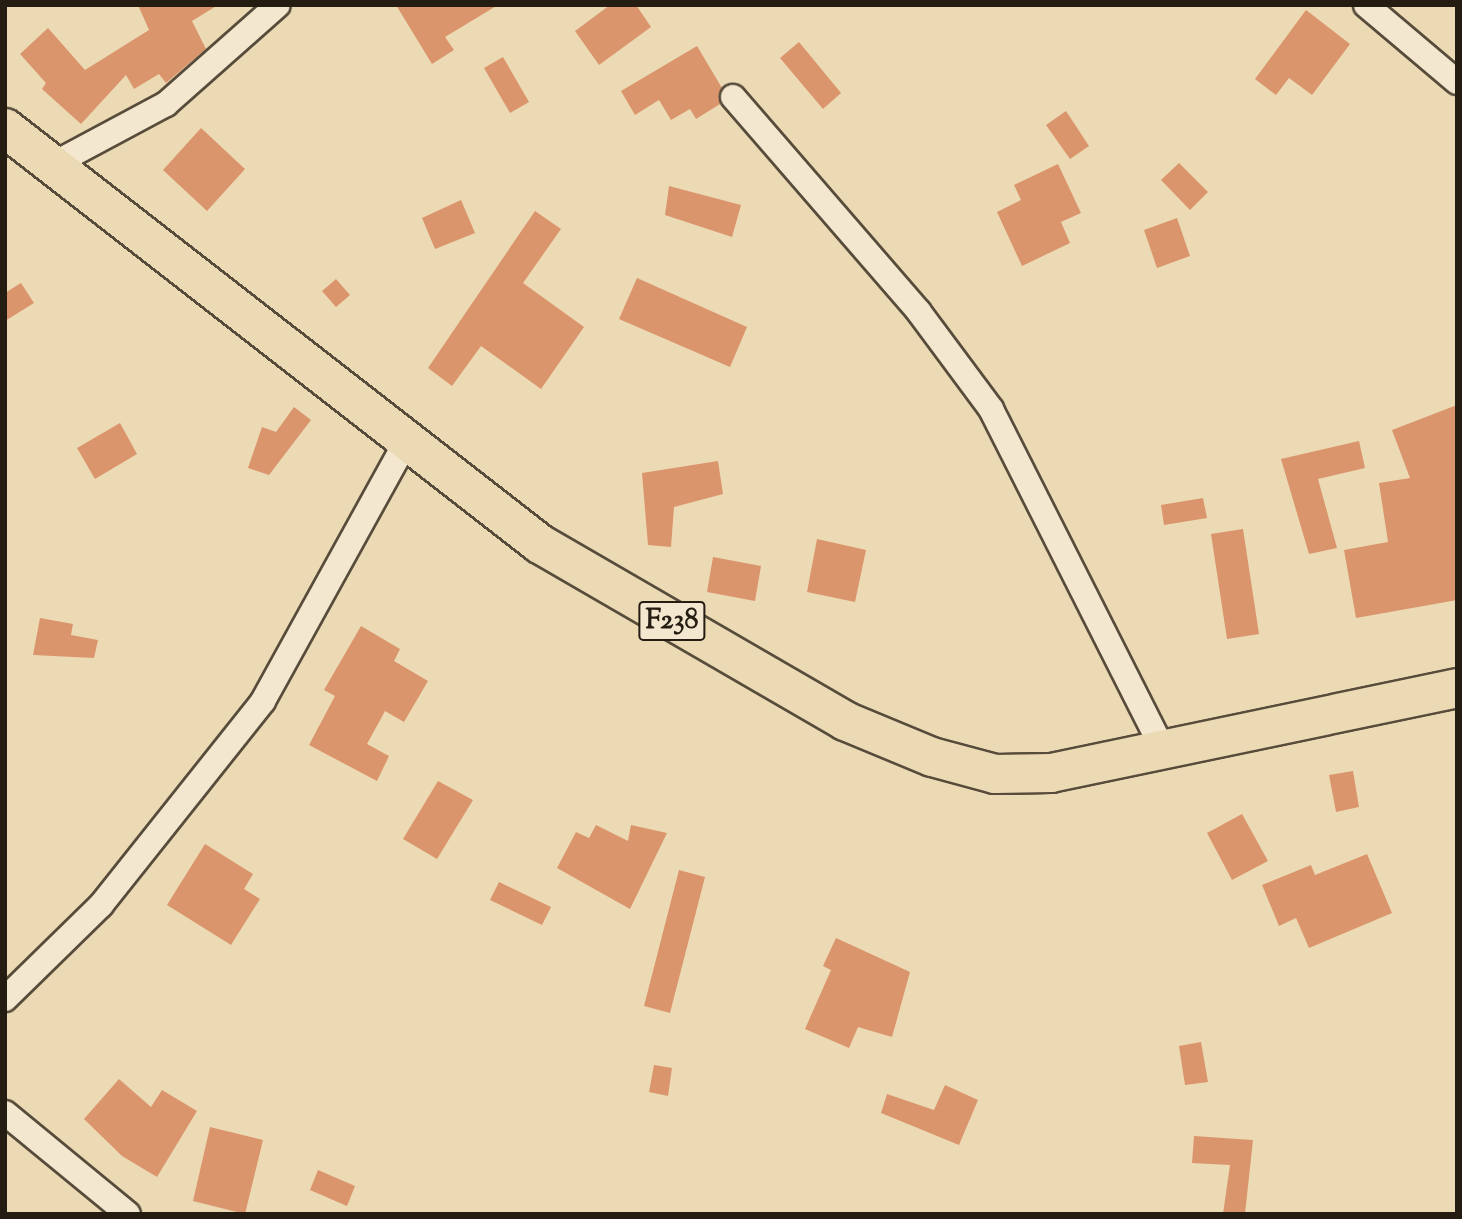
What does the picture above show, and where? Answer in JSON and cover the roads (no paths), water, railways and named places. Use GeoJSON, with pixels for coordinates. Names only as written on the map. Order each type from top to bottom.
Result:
{"type":"FeatureCollection","features":[{"type":"Feature","properties":{"kind":"main road","name":"F238"},"geometry":{"type":"LineString","coordinates":[[5,128],[540,544],[857,727],[995,774],[1051,773],[1164,752],[1457,688]]}},
{"type":"Feature","properties":{"kind":"street"},"geometry":{"type":"LineString","coordinates":[[54,164],[166,104],[278,5]]}},
{"type":"Feature","properties":{"kind":"street"},"geometry":{"type":"LineString","coordinates":[[1366,5],[1457,82]]}},
{"type":"Feature","properties":{"kind":"street"},"geometry":{"type":"LineString","coordinates":[[733,97],[919,312],[991,410],[1164,752]]}},
{"type":"Feature","properties":{"kind":"street"},"geometry":{"type":"LineString","coordinates":[[5,999],[101,905],[263,701],[407,440]]}},
{"type":"Feature","properties":{"kind":"street"},"geometry":{"type":"LineString","coordinates":[[5,1113],[128,1214]]}}]}
